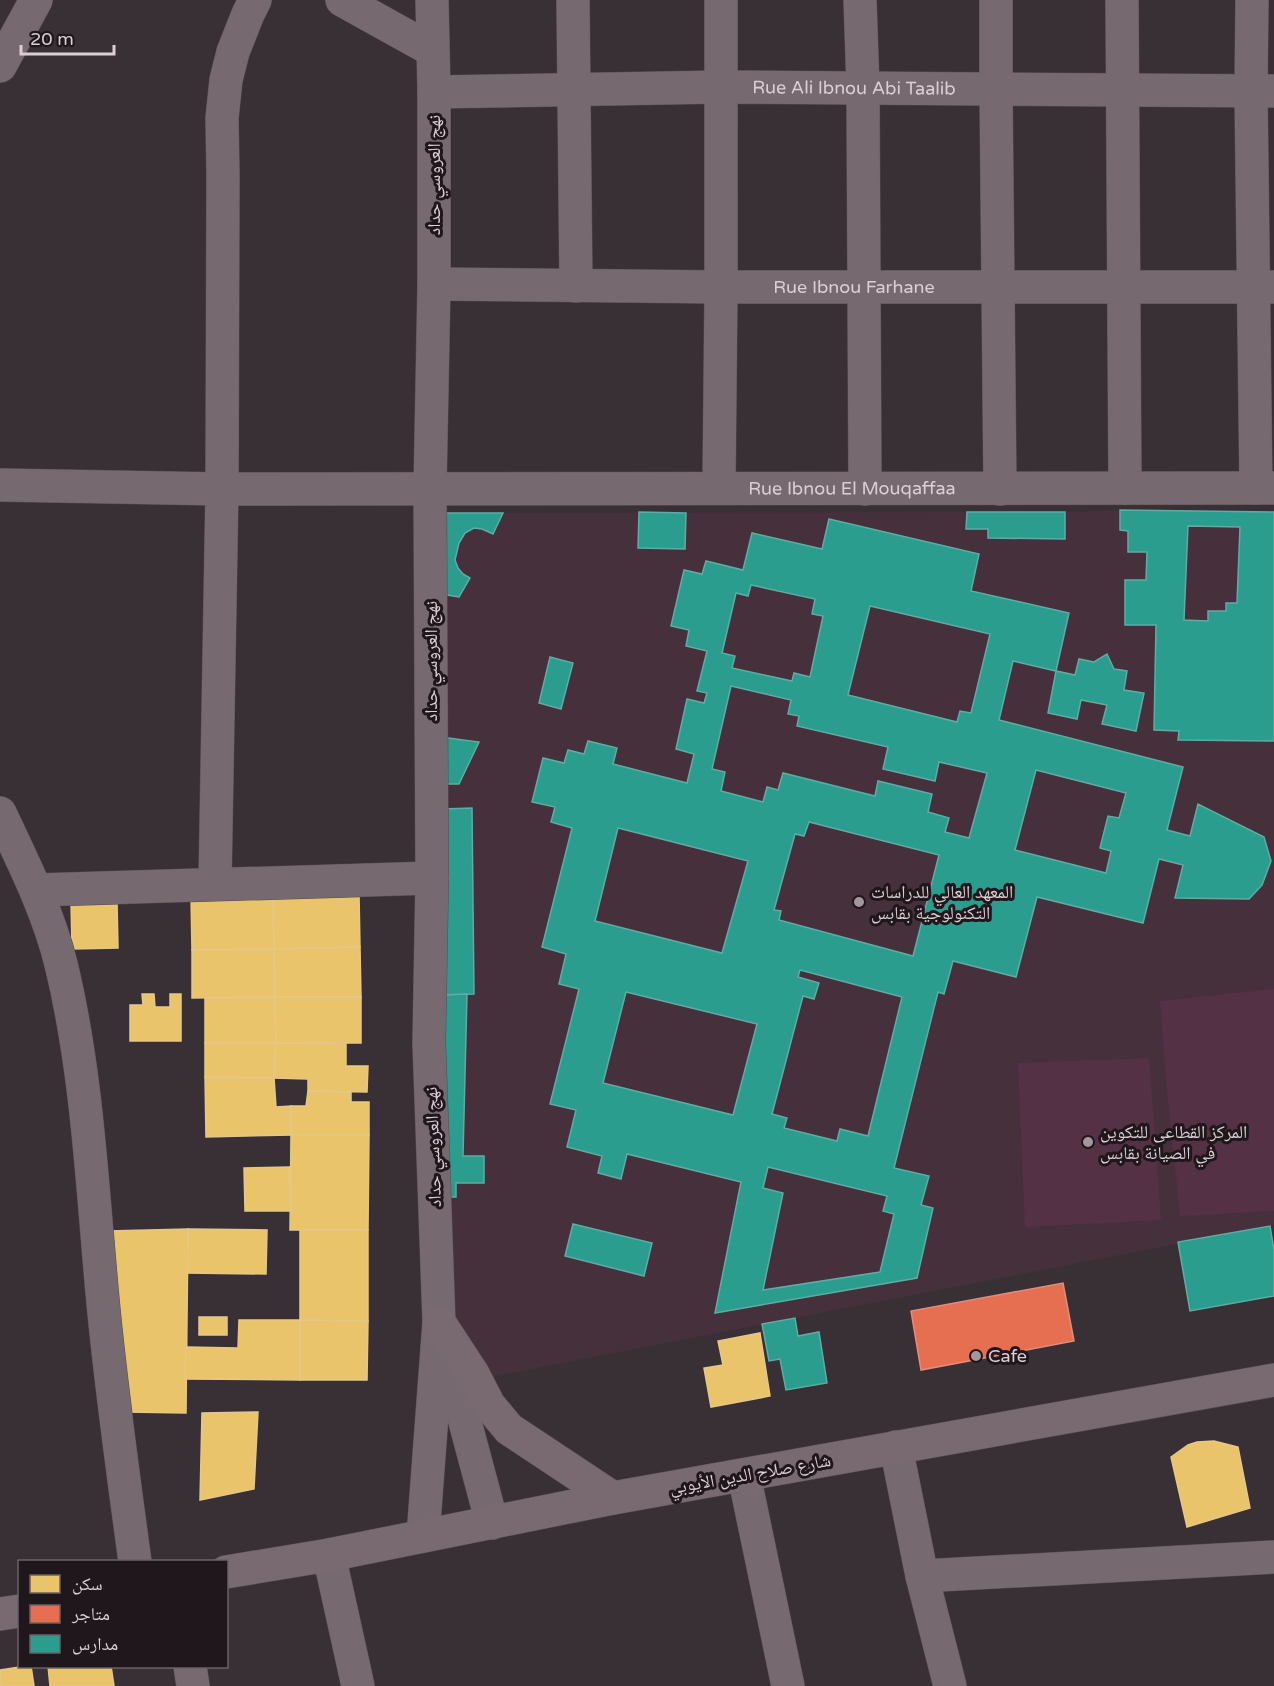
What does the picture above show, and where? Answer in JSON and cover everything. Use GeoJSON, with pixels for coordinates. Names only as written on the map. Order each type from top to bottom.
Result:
{"type":"FeatureCollection","features":[{"type":"Feature","properties":{"kind":"main road"},"geometry":{"type":"LineString","coordinates":[[439,1322],[473,1374],[489,1405],[510,1429],[613,1498]]}},
{"type":"Feature","properties":{"kind":"main road","name":"شارع صلاح الدين الأيوبي"},"geometry":{"type":"LineString","coordinates":[[228,1572],[329,1555],[613,1498],[1274,1380]]}},
{"type":"Feature","properties":{"kind":"main road"},"geometry":{"type":"LineString","coordinates":[[0,1614],[18,1611]]}},
{"type":"Feature","properties":{"kind":"street"},"geometry":{"type":"LineString","coordinates":[[3,54],[36,0]]}},
{"type":"Feature","properties":{"kind":"street"},"geometry":{"type":"LineString","coordinates":[[215,884],[222,489],[222,118],[226,80],[233,52],[255,0]]}},
{"type":"Feature","properties":{"kind":"street"},"geometry":{"type":"LineString","coordinates":[[342,0],[432,50]]}},
{"type":"Feature","properties":{"kind":"street","name":"نهج العروسي حداد"},"geometry":{"type":"LineString","coordinates":[[432,0],[434,284],[430,490],[432,878],[429,1044],[439,1322]]}},
{"type":"Feature","properties":{"kind":"street"},"geometry":{"type":"LineString","coordinates":[[573,0],[576,286]]}},
{"type":"Feature","properties":{"kind":"street"},"geometry":{"type":"LineString","coordinates":[[719,488],[721,0]]}},
{"type":"Feature","properties":{"kind":"street"},"geometry":{"type":"LineString","coordinates":[[860,0],[863,87],[865,489]]}},
{"type":"Feature","properties":{"kind":"street"},"geometry":{"type":"LineString","coordinates":[[996,0],[1000,489]]}},
{"type":"Feature","properties":{"kind":"street"},"geometry":{"type":"LineString","coordinates":[[1122,0],[1125,488]]}},
{"type":"Feature","properties":{"kind":"street"},"geometry":{"type":"LineString","coordinates":[[1252,0],[1263,91],[1265,488]]}},
{"type":"Feature","properties":{"kind":"street","name":"Rue Ali Ibnou Abi Taalib"},"geometry":{"type":"LineString","coordinates":[[434,92],[721,87],[1263,91]]}},
{"type":"Feature","properties":{"kind":"street","name":"Rue Ibnou Farhane"},"geometry":{"type":"LineString","coordinates":[[434,284],[721,287],[1264,287]]}},
{"type":"Feature","properties":{"kind":"street","name":"Rue Ibnou El Mouqaffaa"},"geometry":{"type":"LineString","coordinates":[[0,485],[430,490],[1265,488]]}},
{"type":"Feature","properties":{"kind":"street"},"geometry":{"type":"LineString","coordinates":[[0,813],[36,890],[60,963],[79,1058],[109,1372],[135,1560]]}},
{"type":"Feature","properties":{"kind":"street"},"geometry":{"type":"LineString","coordinates":[[36,890],[432,878]]}},
{"type":"Feature","properties":{"kind":"street"},"geometry":{"type":"LineString","coordinates":[[439,1322],[492,1523]]}},
{"type":"Feature","properties":{"kind":"street"},"geometry":{"type":"LineString","coordinates":[[423,1536],[439,1322]]}},
{"type":"Feature","properties":{"kind":"street"},"geometry":{"type":"LineString","coordinates":[[896,1447],[922,1576],[950,1686]]}},
{"type":"Feature","properties":{"kind":"street"},"geometry":{"type":"LineString","coordinates":[[744,1475],[788,1686]]}},
{"type":"Feature","properties":{"kind":"street"},"geometry":{"type":"LineString","coordinates":[[329,1555],[358,1686]]}},
{"type":"Feature","properties":{"kind":"street"},"geometry":{"type":"LineString","coordinates":[[922,1576],[1274,1557]]}},
{"type":"Feature","properties":{"kind":"street"},"geometry":{"type":"LineString","coordinates":[[190,1668],[193,1686]]}},
{"type":"Feature","properties":{"kind":"shaded area","name":"المعهد العالي للدراسات التكنولوجية بقابس"},"geometry":{"type":"Polygon","coordinates":[[[1120,510],[1274,512],[1274,1225],[490,1377],[441,1342],[440,513],[1120,510]]]}},
{"type":"Feature","properties":{"kind":"shaded area"},"geometry":{"type":"Polygon","coordinates":[[[1274,989],[1274,1211],[1180,1216],[1160,1001],[1274,989]]]}},
{"type":"Feature","properties":{"kind":"shaded area","name":"المركز القطاعى للتكوين في الصيانة بقابس"},"geometry":{"type":"Polygon","coordinates":[[[1149,1058],[1161,1220],[1025,1227],[1018,1063],[1149,1058]]]}},
{"type":"Feature","properties":{"kind":"building: سكن"},"geometry":{"type":"Polygon","coordinates":[[[273,894],[274,949],[192,950],[191,896],[273,894]]]}},
{"type":"Feature","properties":{"kind":"building: سكن"},"geometry":{"type":"Polygon","coordinates":[[[273,894],[359,894],[360,947],[274,949],[273,894]]]}},
{"type":"Feature","properties":{"kind":"building: سكن"},"geometry":{"type":"Polygon","coordinates":[[[117,901],[118,948],[72,949],[71,902],[117,901]]]}},
{"type":"Feature","properties":{"kind":"building: سكن"},"geometry":{"type":"Polygon","coordinates":[[[360,947],[361,997],[275,997],[274,949],[360,947]]]}},
{"type":"Feature","properties":{"kind":"building: سكن"},"geometry":{"type":"Polygon","coordinates":[[[274,949],[275,997],[192,998],[192,950],[274,949]]]}},
{"type":"Feature","properties":{"kind":"building: سكن"},"geometry":{"type":"Polygon","coordinates":[[[142,994],[154,994],[155,1007],[170,1007],[170,994],[181,994],[181,1041],[130,1041],[130,1005],[143,1005],[142,994]]]}},
{"type":"Feature","properties":{"kind":"building: سكن"},"geometry":{"type":"Polygon","coordinates":[[[275,997],[276,1043],[205,1043],[205,998],[275,997]]]}},
{"type":"Feature","properties":{"kind":"building: سكن"},"geometry":{"type":"Polygon","coordinates":[[[275,997],[361,997],[361,1043],[276,1043],[275,997]]]}},
{"type":"Feature","properties":{"kind":"building: سكن"},"geometry":{"type":"Polygon","coordinates":[[[205,1043],[276,1043],[274,1078],[205,1077],[205,1043]]]}},
{"type":"Feature","properties":{"kind":"building: سكن"},"geometry":{"type":"Polygon","coordinates":[[[276,1043],[346,1044],[346,1066],[368,1066],[367,1092],[308,1091],[308,1079],[274,1078],[276,1043]]]}},
{"type":"Feature","properties":{"kind":"building: سكن"},"geometry":{"type":"Polygon","coordinates":[[[205,1077],[274,1078],[276,1107],[291,1106],[291,1135],[206,1137],[205,1077]]]}},
{"type":"Feature","properties":{"kind":"building: سكن"},"geometry":{"type":"Polygon","coordinates":[[[308,1091],[351,1092],[351,1102],[369,1102],[369,1135],[291,1135],[291,1106],[306,1106],[308,1091]]]}},
{"type":"Feature","properties":{"kind":"building: سكن"},"geometry":{"type":"Polygon","coordinates":[[[291,1135],[369,1135],[368,1230],[290,1230],[291,1135]]]}},
{"type":"Feature","properties":{"kind":"building: سكن"},"geometry":{"type":"Polygon","coordinates":[[[290,1167],[291,1211],[245,1211],[244,1168],[290,1167]]]}},
{"type":"Feature","properties":{"kind":"building: سكن"},"geometry":{"type":"Polygon","coordinates":[[[188,1229],[267,1230],[266,1274],[186,1273],[188,1229]]]}},
{"type":"Feature","properties":{"kind":"building: سكن"},"geometry":{"type":"Polygon","coordinates":[[[188,1229],[186,1413],[126,1412],[108,1231],[188,1229]]]}},
{"type":"Feature","properties":{"kind":"building: سكن"},"geometry":{"type":"Polygon","coordinates":[[[300,1230],[368,1230],[368,1321],[300,1320],[300,1230]]]}},
{"type":"Feature","properties":{"kind":"building: سكن"},"geometry":{"type":"Polygon","coordinates":[[[199,1317],[227,1317],[227,1335],[199,1335],[199,1317]]]}},
{"type":"Feature","properties":{"kind":"building: سكن"},"geometry":{"type":"Polygon","coordinates":[[[239,1320],[300,1320],[300,1380],[185,1379],[186,1347],[238,1348],[239,1320]]]}},
{"type":"Feature","properties":{"kind":"building: سكن"},"geometry":{"type":"Polygon","coordinates":[[[300,1320],[368,1321],[367,1380],[300,1380],[300,1320]]]}},
{"type":"Feature","properties":{"kind":"building: سكن"},"geometry":{"type":"Polygon","coordinates":[[[760,1333],[770,1396],[711,1407],[704,1368],[723,1365],[718,1341],[760,1333]]]}},
{"type":"Feature","properties":{"kind":"building: سكن"},"geometry":{"type":"Polygon","coordinates":[[[258,1412],[254,1489],[200,1500],[202,1413],[258,1412]]]}},
{"type":"Feature","properties":{"kind":"building: سكن"},"geometry":{"type":"Polygon","coordinates":[[[1214,1441],[1238,1447],[1250,1508],[1187,1527],[1171,1457],[1188,1445],[1214,1441]]]}},
{"type":"Feature","properties":{"kind":"building: سكن"},"geometry":{"type":"Polygon","coordinates":[[[31,1668],[34,1686],[0,1686],[0,1670],[31,1668]]]}},
{"type":"Feature","properties":{"kind":"building: سكن"},"geometry":{"type":"Polygon","coordinates":[[[48,1668],[111,1668],[114,1686],[50,1686],[48,1668]]]}},
{"type":"Feature","properties":{"kind":"building: متاجر"},"geometry":{"type":"Polygon","coordinates":[[[1063,1283],[1074,1341],[921,1370],[911,1311],[1063,1283]]]}},
{"type":"Feature","properties":{"kind":"building: مدارس"},"geometry":{"type":"Polygon","coordinates":[[[1120,510],[1274,512],[1274,741],[1178,740],[1179,731],[1154,730],[1156,625],[1125,625],[1125,580],[1146,580],[1147,552],[1128,552],[1128,531],[1120,530],[1120,510]],[[1188,526],[1184,620],[1208,621],[1208,611],[1226,611],[1226,603],[1237,603],[1240,527],[1188,526]]]}},
{"type":"Feature","properties":{"kind":"building: مدارس"},"geometry":{"type":"Polygon","coordinates":[[[639,512],[686,513],[685,549],[638,548],[639,512]]]}},
{"type":"Feature","properties":{"kind":"building: مدارس"},"geometry":{"type":"Polygon","coordinates":[[[967,512],[1065,512],[1065,539],[988,538],[988,529],[966,529],[967,512]]]}},
{"type":"Feature","properties":{"kind":"building: مدارس"},"geometry":{"type":"Polygon","coordinates":[[[440,513],[503,513],[493,534],[474,528],[465,533],[459,543],[455,560],[463,574],[470,578],[459,597],[441,594],[440,513]]]}},
{"type":"Feature","properties":{"kind":"building: مدارس"},"geometry":{"type":"Polygon","coordinates":[[[829,519],[979,554],[971,591],[1069,613],[1056,671],[1013,661],[999,720],[1183,767],[1167,830],[1190,836],[1198,804],[1264,837],[1271,861],[1262,885],[1249,899],[1175,898],[1183,865],[1159,859],[1143,923],[1037,897],[1016,977],[953,961],[944,994],[938,992],[894,1168],[929,1176],[921,1205],[933,1208],[917,1278],[715,1313],[741,1182],[627,1154],[621,1179],[598,1173],[602,1156],[567,1147],[576,1110],[550,1104],[579,989],[559,984],[566,954],[542,947],[572,828],[551,822],[555,807],[532,802],[543,758],[564,763],[568,750],[584,754],[588,741],[617,748],[613,764],[687,783],[694,754],[676,749],[687,699],[704,703],[707,693],[697,691],[707,651],[686,646],[689,630],[671,626],[684,570],[702,574],[706,561],[743,570],[752,533],[822,549],[829,519]],[[751,585],[748,596],[736,593],[722,653],[735,656],[732,668],[792,681],[794,673],[810,677],[823,616],[812,614],[815,599],[751,585]],[[870,606],[848,695],[957,722],[960,711],[971,713],[990,634],[870,606]],[[731,686],[712,769],[725,772],[721,791],[763,802],[767,787],[778,790],[783,773],[875,796],[878,781],[932,794],[928,812],[949,818],[945,832],[969,838],[987,773],[939,762],[935,781],[883,769],[888,747],[797,726],[799,716],[788,714],[791,700],[731,686]],[[1036,770],[1015,850],[1106,873],[1111,851],[1100,848],[1108,816],[1119,818],[1126,793],[1036,770]],[[809,822],[804,836],[795,834],[774,910],[781,911],[779,920],[913,956],[939,855],[809,822]],[[618,828],[595,921],[722,953],[748,861],[618,828]],[[800,970],[798,977],[819,983],[814,999],[803,996],[772,1114],[787,1118],[784,1128],[837,1141],[840,1129],[868,1136],[902,997],[800,970]],[[626,992],[603,1083],[733,1115],[757,1024],[626,992]],[[768,1167],[763,1188],[783,1193],[763,1290],[880,1272],[894,1214],[883,1211],[887,1196],[768,1167]]]}},
{"type":"Feature","properties":{"kind":"building: مدارس"},"geometry":{"type":"Polygon","coordinates":[[[1107,654],[1114,669],[1127,671],[1124,690],[1144,693],[1136,731],[1102,724],[1107,705],[1081,700],[1077,719],[1048,713],[1056,671],[1075,675],[1079,659],[1094,662],[1107,654]]]}},
{"type":"Feature","properties":{"kind":"building: مدارس"},"geometry":{"type":"Polygon","coordinates":[[[550,657],[573,663],[561,709],[539,703],[550,657]]]}},
{"type":"Feature","properties":{"kind":"building: مدارس"},"geometry":{"type":"Polygon","coordinates":[[[441,737],[479,742],[459,784],[442,784],[441,737]]]}},
{"type":"Feature","properties":{"kind":"building: مدارس"},"geometry":{"type":"Polygon","coordinates":[[[472,808],[474,994],[444,995],[442,809],[472,808]]]}},
{"type":"Feature","properties":{"kind":"building: مدارس"},"geometry":{"type":"Polygon","coordinates":[[[467,994],[463,1156],[484,1156],[484,1183],[456,1183],[456,1197],[438,1197],[444,995],[467,994]]]}},
{"type":"Feature","properties":{"kind":"building: مدارس"},"geometry":{"type":"Polygon","coordinates":[[[573,1224],[652,1243],[644,1276],[565,1256],[573,1224]]]}},
{"type":"Feature","properties":{"kind":"building: مدارس"},"geometry":{"type":"Polygon","coordinates":[[[1270,1226],[1274,1250],[1274,1296],[1190,1311],[1178,1242],[1270,1226]]]}},
{"type":"Feature","properties":{"kind":"building: مدارس"},"geometry":{"type":"Polygon","coordinates":[[[795,1318],[798,1336],[819,1332],[827,1383],[786,1390],[780,1359],[769,1361],[762,1324],[795,1318]]]}},
{"type":"Feature","properties":{"kind":"place","name":"المعهد العالي للدراسات التكنولوجية بقابس"},"geometry":{"type":"Point","coordinates":[859,902]}},
{"type":"Feature","properties":{"kind":"place","name":"المركز القطاعى للتكوين في الصيانة بقابس"},"geometry":{"type":"Point","coordinates":[1088,1142]}},
{"type":"Feature","properties":{"kind":"place","name":"Cafe"},"geometry":{"type":"Point","coordinates":[976,1356]}}]}
